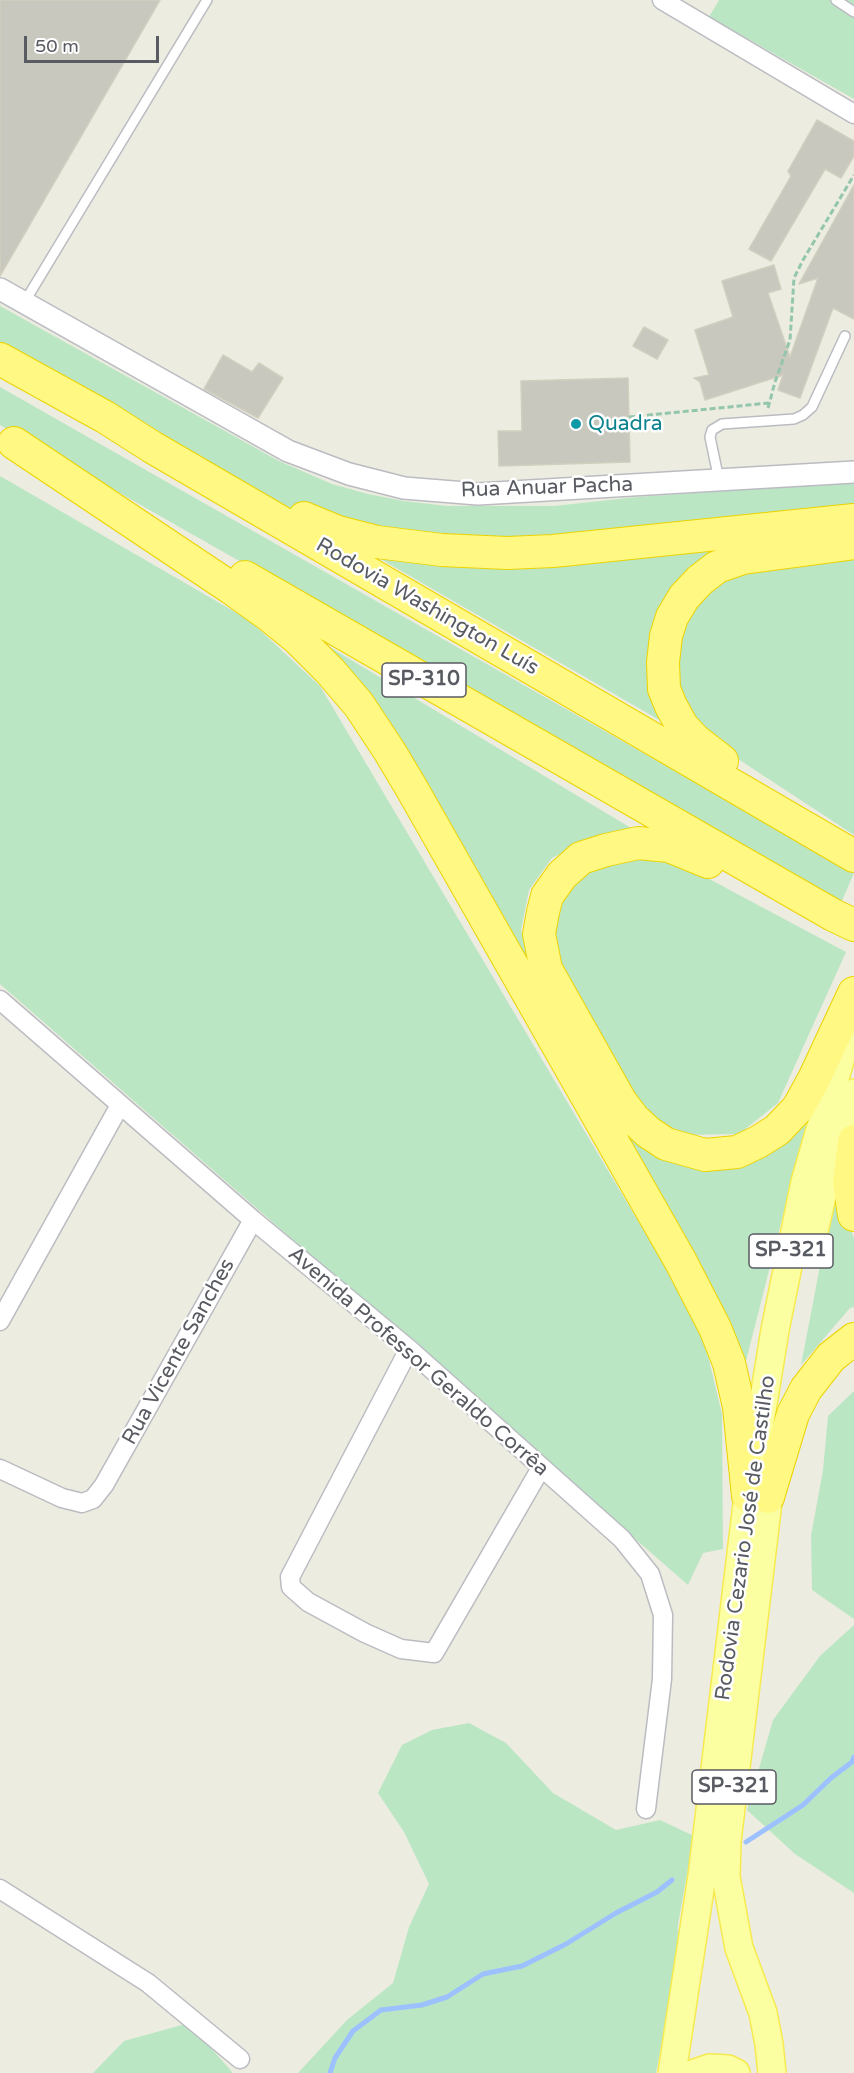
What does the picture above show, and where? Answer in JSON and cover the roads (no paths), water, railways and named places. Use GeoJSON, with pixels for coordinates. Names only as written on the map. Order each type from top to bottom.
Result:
{"type":"FeatureCollection","features":[{"type":"Feature","properties":{"kind":"highway","name":"Rodovia Washington Luís"},"geometry":{"type":"LineString","coordinates":[[0,359],[105,417],[173,459],[854,856]]}},
{"type":"Feature","properties":{"kind":"highway"},"geometry":{"type":"LineString","coordinates":[[105,417],[298,516],[338,532],[411,547],[471,552],[553,551],[854,520]]}},
{"type":"Feature","properties":{"kind":"highway"},"geometry":{"type":"LineString","coordinates":[[7,440],[270,616],[330,670],[359,705],[407,780],[681,1262],[715,1328],[729,1363],[758,1496]]}},
{"type":"Feature","properties":{"kind":"highway","name":"SP-310"},"geometry":{"type":"LineString","coordinates":[[7,440],[845,920]]}},
{"type":"Feature","properties":{"kind":"highway"},"geometry":{"type":"LineString","coordinates":[[816,833],[695,740],[682,726],[664,689],[663,662],[666,636],[672,617],[684,597],[700,580],[717,567],[743,558],[854,543]]}},
{"type":"Feature","properties":{"kind":"highway"},"geometry":{"type":"LineString","coordinates":[[845,920],[770,891],[669,846],[638,843],[581,858],[562,875],[547,896],[539,934],[546,969],[589,1048],[634,1119],[666,1144],[705,1155],[737,1152],[758,1142],[777,1130],[798,1108],[854,993]]}},
{"type":"Feature","properties":{"kind":"highway"},"geometry":{"type":"LineString","coordinates":[[854,1141],[849,1183],[854,1215]]}},
{"type":"Feature","properties":{"kind":"highway"},"geometry":{"type":"LineString","coordinates":[[758,1496],[806,1389],[831,1357],[854,1339]]}},
{"type":"Feature","properties":{"kind":"main road","name":"Rodovia Cezario José de Castilho"},"geometry":{"type":"LineString","coordinates":[[772,2073],[763,2013],[739,1948],[726,1877],[727,1841],[775,1330],[805,1182],[854,1010]]}},
{"type":"Feature","properties":{"kind":"main road","name":"Rodovia Cezario José de Castilho"},"geometry":{"type":"LineString","coordinates":[[672,2073],[758,1496],[828,1170],[854,1093]]}},
{"type":"Feature","properties":{"kind":"main road"},"geometry":{"type":"LineString","coordinates":[[695,2073],[710,2068],[728,2069],[736,2073]]}},
{"type":"Feature","properties":{"kind":"street"},"geometry":{"type":"LineString","coordinates":[[662,0],[852,109]]}},
{"type":"Feature","properties":{"kind":"street","name":"Rua Anuar Pacha"},"geometry":{"type":"LineString","coordinates":[[0,289],[288,451],[349,474],[404,488],[478,494],[854,472]]}},
{"type":"Feature","properties":{"kind":"street","name":"Avenida Professor Geraldo Corrêa"},"geometry":{"type":"LineString","coordinates":[[0,1000],[253,1220],[410,1349],[622,1539],[650,1574],[663,1616],[662,1679],[646,1809]]}},
{"type":"Feature","properties":{"kind":"street"},"geometry":{"type":"LineString","coordinates":[[0,1321],[120,1105]]}},
{"type":"Feature","properties":{"kind":"street","name":"Rua Vicente Sanches"},"geometry":{"type":"LineString","coordinates":[[0,1469],[62,1498],[82,1503],[93,1499],[104,1485],[253,1220]]}},
{"type":"Feature","properties":{"kind":"street"},"geometry":{"type":"LineString","coordinates":[[410,1349],[290,1577],[291,1587],[308,1602],[366,1633],[401,1649],[434,1653],[541,1468]]}},
{"type":"Feature","properties":{"kind":"street"},"geometry":{"type":"LineString","coordinates":[[0,1889],[148,1983],[240,2059]]}},
{"type":"Feature","properties":{"kind":"lane"},"geometry":{"type":"LineString","coordinates":[[24,303],[207,0]]}},
{"type":"Feature","properties":{"kind":"lane"},"geometry":{"type":"LineString","coordinates":[[836,0],[854,12]]}},
{"type":"Feature","properties":{"kind":"lane"},"geometry":{"type":"LineString","coordinates":[[719,480],[710,437],[712,430],[722,424],[794,419],[803,415],[812,407],[844,336]]}},
{"type":"Feature","properties":{"kind":"waterway"},"geometry":{"type":"LineString","coordinates":[[746,1842],[803,1805],[831,1778],[852,1762],[854,1757]]}},
{"type":"Feature","properties":{"kind":"waterway"},"geometry":{"type":"LineString","coordinates":[[330,2073],[335,2058],[353,2031],[381,2010],[422,2005],[447,1997],[483,1974],[522,1966],[566,1944],[616,1913],[657,1892],[672,1880]]}},
{"type":"Feature","properties":{"kind":"place","name":"Quadra"},"geometry":{"type":"Point","coordinates":[576,424]}}]}
